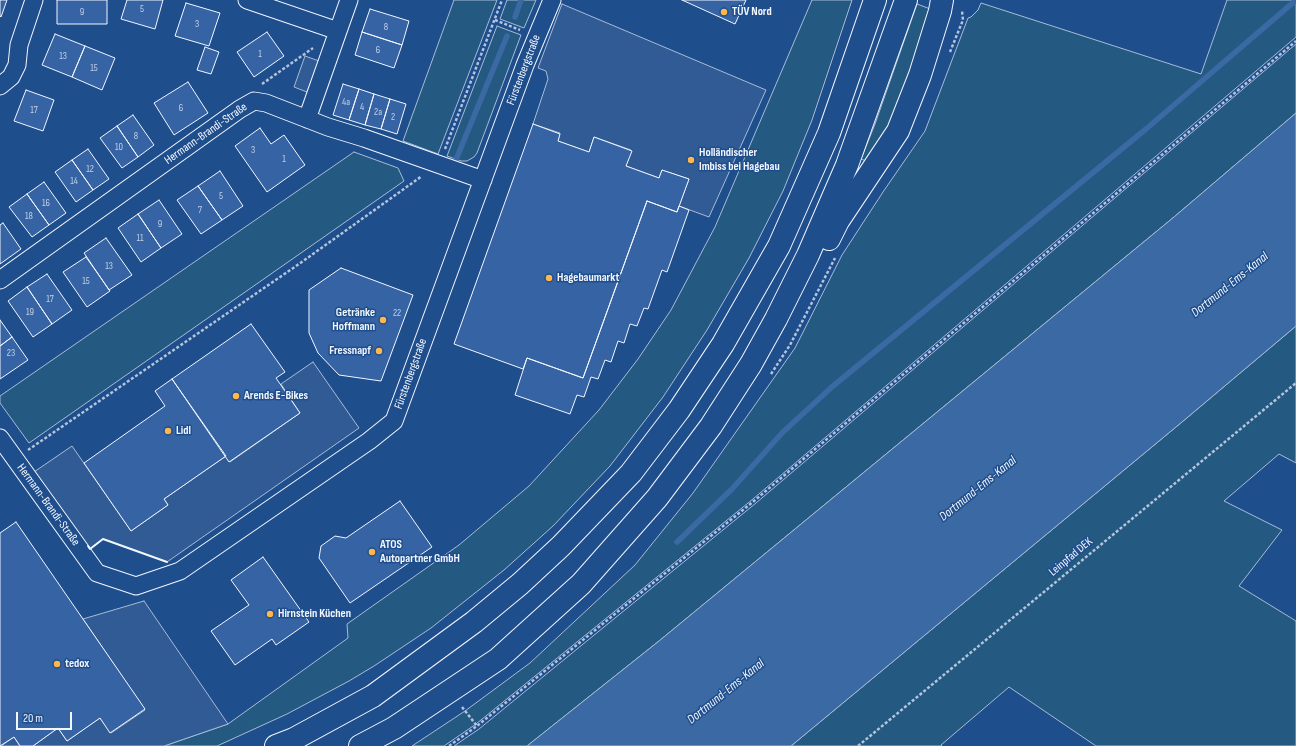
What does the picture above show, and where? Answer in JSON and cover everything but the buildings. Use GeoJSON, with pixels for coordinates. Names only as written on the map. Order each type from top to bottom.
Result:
{"type":"FeatureCollection","features":[{"type":"Feature","properties":{"kind":"highway"},"geometry":{"type":"LineString","coordinates":[[276,746],[373,696],[474,622],[520,584],[561,546],[631,473],[679,410],[723,344],[779,246],[829,133],[875,0]]}},
{"type":"Feature","properties":{"kind":"highway"},"geometry":{"type":"LineString","coordinates":[[360,746],[394,728],[498,659],[581,584],[657,498],[711,426],[751,364],[776,320],[808,255],[847,165],[906,0]]}},
{"type":"Feature","properties":{"kind":"highway"},"geometry":{"type":"LineString","coordinates":[[728,400],[772,351],[838,221],[898,131],[920,75],[942,0]]}},
{"type":"Feature","properties":{"kind":"street"},"geometry":{"type":"LineString","coordinates":[[0,86],[11,77],[17,65],[19,45],[34,0]]}},
{"type":"Feature","properties":{"kind":"street"},"geometry":{"type":"LineString","coordinates":[[247,0],[336,36]]}},
{"type":"Feature","properties":{"kind":"street"},"geometry":{"type":"LineString","coordinates":[[307,119],[348,0]]}},
{"type":"Feature","properties":{"kind":"street","name":"Fürstenbergstraße"},"geometry":{"type":"LineString","coordinates":[[97,572],[136,586],[180,571],[368,441],[394,421],[483,180],[552,0]]}},
{"type":"Feature","properties":{"kind":"street","name":"Hermann-Brandi-Straße"},"geometry":{"type":"LineString","coordinates":[[0,280],[240,109],[254,101],[266,103],[328,127],[483,180]]}},
{"type":"Feature","properties":{"kind":"street","name":"Hermann-Brandi-Straße"},"geometry":{"type":"LineString","coordinates":[[0,438],[97,572]]}},
{"type":"Feature","properties":{"kind":"path"},"geometry":{"type":"LineString","coordinates":[[15,459],[299,264],[439,164],[502,0]]}},
{"type":"Feature","properties":{"kind":"path"},"geometry":{"type":"LineString","coordinates":[[495,20],[537,37]]}},
{"type":"Feature","properties":{"kind":"path"},"geometry":{"type":"LineString","coordinates":[[254,101],[256,88],[311,48],[336,36]]}},
{"type":"Feature","properties":{"kind":"path"},"geometry":{"type":"LineString","coordinates":[[449,746],[477,726],[760,496],[1296,41]]}},
{"type":"Feature","properties":{"kind":"path","name":"Leinpfad DEK"},"geometry":{"type":"LineString","coordinates":[[858,746],[1296,383]]}},
{"type":"Feature","properties":{"kind":"path"},"geometry":{"type":"LineString","coordinates":[[462,707],[477,726]]}},
{"type":"Feature","properties":{"kind":"shaded area"},"geometry":{"type":"Polygon","coordinates":[[[454,0],[497,0],[438,154],[403,141],[454,0]]]}},
{"type":"Feature","properties":{"kind":"shaded area"},"geometry":{"type":"Polygon","coordinates":[[[507,0],[536,0],[524,28],[500,19],[507,0]]]}},
{"type":"Feature","properties":{"kind":"shaded area"},"geometry":{"type":"Polygon","coordinates":[[[812,0],[852,0],[812,120],[783,191],[749,258],[707,330],[663,397],[610,466],[553,526],[504,570],[431,628],[374,666],[287,714],[217,746],[164,746],[228,724],[348,638],[347,624],[459,545],[529,486],[599,410],[638,359],[671,310],[715,227],[812,0]]]}},
{"type":"Feature","properties":{"kind":"shaded area"},"geometry":{"type":"Polygon","coordinates":[[[1227,0],[1296,0],[1296,37],[753,499],[476,724],[444,746],[412,746],[465,711],[530,663],[635,565],[693,493],[795,348],[842,255],[925,131],[968,18],[978,10],[981,3],[1201,74],[1227,0]]]}},
{"type":"Feature","properties":{"kind":"shaded area"},"geometry":{"type":"Polygon","coordinates":[[[562,4],[766,90],[709,217],[679,206],[689,179],[662,170],[659,178],[626,166],[631,150],[594,137],[589,152],[558,141],[560,133],[533,124],[548,79],[546,71],[538,68],[562,4]]]}},
{"type":"Feature","properties":{"kind":"shaded area"},"geometry":{"type":"Polygon","coordinates":[[[917,4],[933,10],[893,123],[866,161],[861,159],[875,124],[917,4]]]}},
{"type":"Feature","properties":{"kind":"shaded area"},"geometry":{"type":"Polygon","coordinates":[[[497,26],[521,35],[477,153],[474,157],[467,161],[461,161],[447,156],[497,26]]]}},
{"type":"Feature","properties":{"kind":"shaded area"},"geometry":{"type":"Polygon","coordinates":[[[1296,44],[1296,113],[1174,217],[659,641],[527,746],[454,746],[479,729],[756,503],[1296,44]]]}},
{"type":"Feature","properties":{"kind":"shaded area"},"geometry":{"type":"Polygon","coordinates":[[[305,56],[319,61],[307,92],[294,87],[305,56]]]}},
{"type":"Feature","properties":{"kind":"shaded area"},"geometry":{"type":"Polygon","coordinates":[[[354,152],[398,168],[404,181],[29,443],[0,403],[0,396],[354,152]]]}},
{"type":"Feature","properties":{"kind":"shaded area"},"geometry":{"type":"Polygon","coordinates":[[[1296,326],[1296,463],[1279,454],[1224,501],[1282,530],[1239,586],[1296,621],[1296,746],[1096,746],[1009,687],[941,745],[942,746],[791,746],[1182,422],[1296,326]]]}},
{"type":"Feature","properties":{"kind":"shaded area"},"geometry":{"type":"Polygon","coordinates":[[[313,362],[359,428],[167,562],[103,539],[90,549],[34,472],[72,446],[131,531],[168,505],[164,499],[226,456],[230,462],[300,413],[281,384],[313,362]]]}},
{"type":"Feature","properties":{"kind":"shaded area"},"geometry":{"type":"Polygon","coordinates":[[[144,601],[228,724],[164,746],[33,746],[58,728],[67,741],[100,718],[111,733],[145,710],[83,619],[144,601]]]}},
{"type":"Feature","properties":{"kind":"shaded area"},"geometry":{"type":"Polygon","coordinates":[[[14,737],[20,746],[1,746],[14,737]]]}},
{"type":"Feature","properties":{"kind":"water","name":"Dortmund-Ems-Kanal"},"geometry":{"type":"Polygon","coordinates":[[[1296,113],[1296,326],[791,746],[527,746],[659,641],[1174,217],[1296,113]]]}},
{"type":"Feature","properties":{"kind":"waterway"},"geometry":{"type":"LineString","coordinates":[[515,17],[521,0]]}},
{"type":"Feature","properties":{"kind":"waterway"},"geometry":{"type":"LineString","coordinates":[[677,542],[732,489],[782,433],[833,386],[1146,129],[1296,0]]}},
{"type":"Feature","properties":{"kind":"waterway"},"geometry":{"type":"LineString","coordinates":[[453,167],[507,36]]}},
{"type":"Feature","properties":{"kind":"wall"},"geometry":{"type":"LineString","coordinates":[[88,546],[90,549],[103,539],[167,562]]}},
{"type":"Feature","properties":{"kind":"place","name":"TÜV Nord"},"geometry":{"type":"Point","coordinates":[724,12]}},
{"type":"Feature","properties":{"kind":"place","name":"Holländischer Imbiss bei Hagebau"},"geometry":{"type":"Point","coordinates":[691,160]}},
{"type":"Feature","properties":{"kind":"place","name":"Hagebaumarkt"},"geometry":{"type":"Point","coordinates":[549,278]}},
{"type":"Feature","properties":{"kind":"place","name":"Getränke Hoffmann"},"geometry":{"type":"Point","coordinates":[383,320]}},
{"type":"Feature","properties":{"kind":"place","name":"Fressnapf"},"geometry":{"type":"Point","coordinates":[379,351]}},
{"type":"Feature","properties":{"kind":"place","name":"Arends E-Bikes"},"geometry":{"type":"Point","coordinates":[236,396]}},
{"type":"Feature","properties":{"kind":"place","name":"Lidl"},"geometry":{"type":"Point","coordinates":[168,431]}},
{"type":"Feature","properties":{"kind":"place","name":"ATOS Autopartner GmbH"},"geometry":{"type":"Point","coordinates":[372,552]}},
{"type":"Feature","properties":{"kind":"place","name":"Hirnstein Küchen"},"geometry":{"type":"Point","coordinates":[270,614]}},
{"type":"Feature","properties":{"kind":"place","name":"tedox"},"geometry":{"type":"Point","coordinates":[57,664]}}]}
